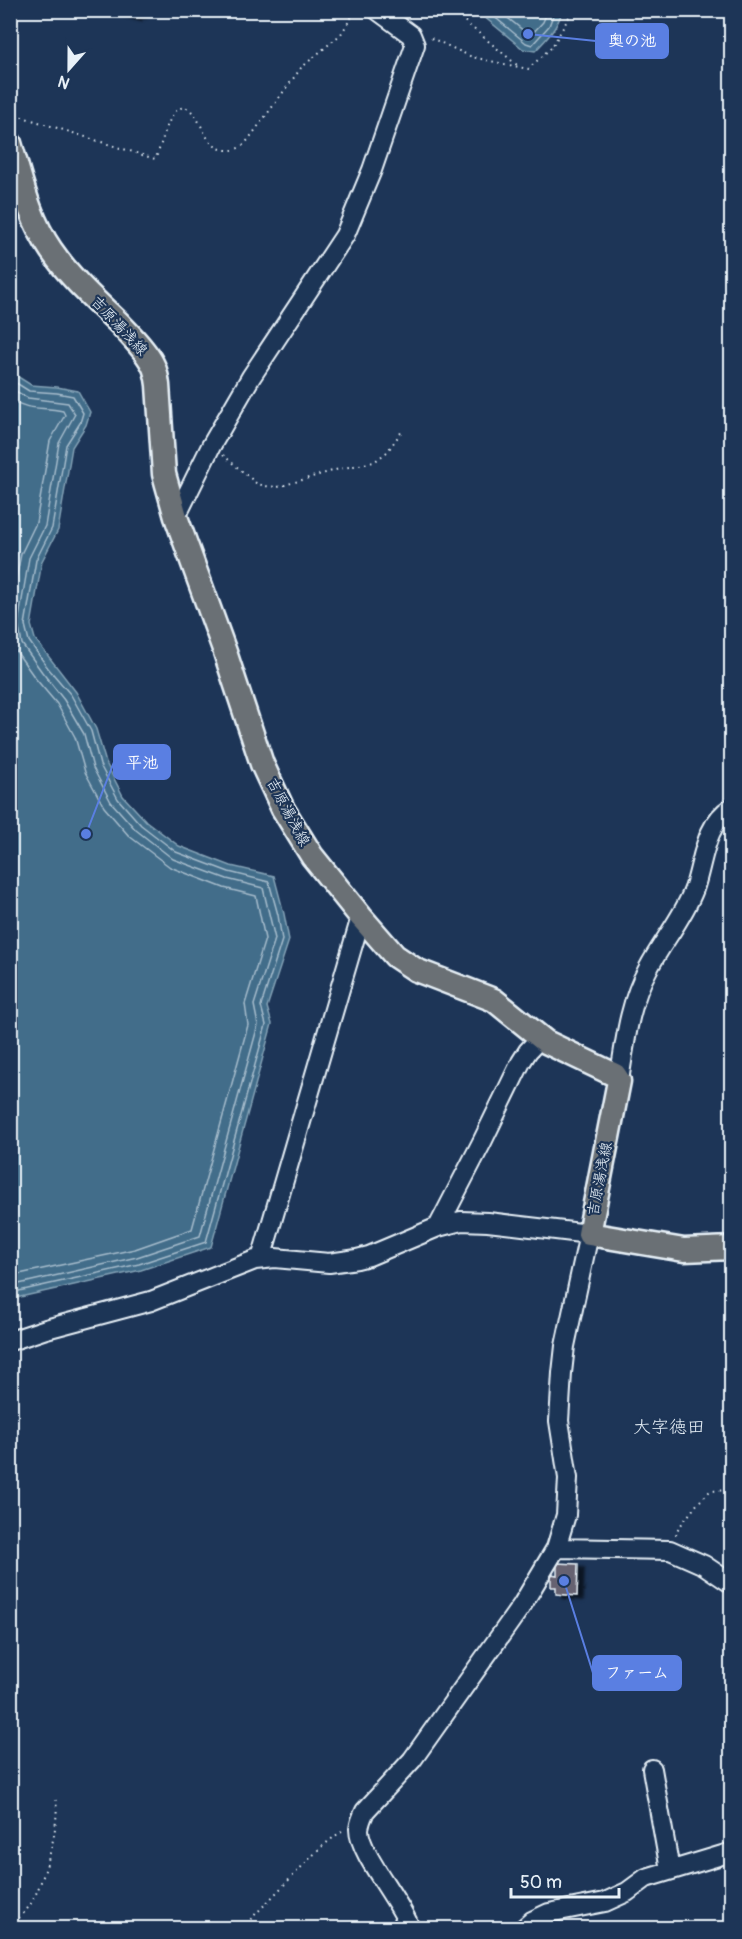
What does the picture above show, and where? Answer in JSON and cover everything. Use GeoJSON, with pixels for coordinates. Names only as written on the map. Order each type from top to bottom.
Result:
{"type":"FeatureCollection","features":[{"type":"Feature","properties":{"kind":"main road","name":"吉原湯浅線"},"geometry":{"type":"LineString","coordinates":[[10,143],[26,202],[50,249],[65,269],[136,342],[152,362],[158,385],[164,474],[176,517],[225,652],[262,764],[283,809],[312,856],[387,948],[403,962],[416,970],[494,1000],[540,1038],[615,1076],[619,1081],[589,1234],[684,1250],[732,1248]]}},
{"type":"Feature","properties":{"kind":"street"},"geometry":{"type":"LineString","coordinates":[[176,517],[211,446],[251,377],[345,235],[372,170],[415,48],[411,35],[377,10]]}},
{"type":"Feature","properties":{"kind":"street"},"geometry":{"type":"LineString","coordinates":[[619,1081],[628,1026],[642,982],[693,889],[705,846],[717,820],[732,807]]}},
{"type":"Feature","properties":{"kind":"street"},"geometry":{"type":"LineString","coordinates":[[261,1259],[361,917]]}},
{"type":"Feature","properties":{"kind":"street"},"geometry":{"type":"LineString","coordinates":[[438,1227],[521,1062],[540,1038]]}},
{"type":"Feature","properties":{"kind":"street"},"geometry":{"type":"LineString","coordinates":[[10,1341],[151,1301],[243,1263],[275,1258],[329,1263],[357,1260],[438,1227],[461,1221],[481,1221],[589,1234],[565,1346],[562,1373],[559,1421],[568,1478],[567,1515],[556,1548],[522,1605],[412,1760],[365,1811],[360,1824],[360,1836],[367,1852],[410,1929]]}},
{"type":"Feature","properties":{"kind":"street"},"geometry":{"type":"LineString","coordinates":[[556,1548],[670,1550],[704,1564],[732,1584]]}},
{"type":"Feature","properties":{"kind":"street"},"geometry":{"type":"LineString","coordinates":[[652,1769],[670,1870]]}},
{"type":"Feature","properties":{"kind":"street"},"geometry":{"type":"LineString","coordinates":[[524,1929],[549,1913],[597,1904],[620,1896],[639,1882],[670,1870],[732,1852]]}},
{"type":"Feature","properties":{"kind":"path"},"geometry":{"type":"LineString","coordinates":[[10,113],[155,159],[172,114],[177,108],[185,107],[192,111],[202,130],[215,146],[227,150],[239,148],[254,132],[301,68],[341,34],[356,10]]}},
{"type":"Feature","properties":{"kind":"path"},"geometry":{"type":"LineString","coordinates":[[451,10],[522,68]]}},
{"type":"Feature","properties":{"kind":"path"},"geometry":{"type":"LineString","coordinates":[[415,48],[423,44],[426,36],[472,57],[525,69],[531,67],[552,47],[573,10]]}},
{"type":"Feature","properties":{"kind":"path"},"geometry":{"type":"LineString","coordinates":[[211,446],[256,483],[278,487],[339,469],[374,462],[387,452],[402,431]]}},
{"type":"Feature","properties":{"kind":"path"},"geometry":{"type":"LineString","coordinates":[[670,1550],[677,1530],[710,1491],[732,1490]]}},
{"type":"Feature","properties":{"kind":"path"},"geometry":{"type":"LineString","coordinates":[[10,1926],[27,1910],[37,1891],[56,1830],[58,1809],[56,1800]]}},
{"type":"Feature","properties":{"kind":"path"},"geometry":{"type":"LineString","coordinates":[[242,1929],[320,1848],[365,1811]]}},
{"type":"Feature","properties":{"kind":"water"},"geometry":{"type":"Polygon","coordinates":[[[477,11],[562,11],[555,28],[535,51],[523,49],[477,11]]]}},
{"type":"Feature","properties":{"kind":"water"},"geometry":{"type":"Polygon","coordinates":[[[12,373],[31,385],[78,391],[90,412],[86,425],[72,447],[58,530],[42,561],[31,625],[35,639],[76,692],[96,729],[106,763],[123,796],[146,821],[179,846],[231,866],[274,876],[289,940],[267,1007],[272,1024],[211,1247],[141,1270],[11,1299],[10,375],[12,373]]]}},
{"type":"Feature","properties":{"kind":"building"},"geometry":{"type":"Polygon","coordinates":[[[112,10],[141,10],[140,14],[136,13],[135,17],[112,10]]]}},
{"type":"Feature","properties":{"kind":"building"},"geometry":{"type":"Polygon","coordinates":[[[557,1563],[578,1564],[577,1596],[556,1594],[556,1587],[551,1587],[551,1574],[557,1575],[557,1563]]]}},
{"type":"Feature","properties":{"kind":"place","name":"奥の池"},"geometry":{"type":"Point","coordinates":[528,34]}},
{"type":"Feature","properties":{"kind":"place","name":"平池"},"geometry":{"type":"Point","coordinates":[86,834]}},
{"type":"Feature","properties":{"kind":"place","name":"ファーム"},"geometry":{"type":"Point","coordinates":[564,1581]}},
{"type":"Feature","properties":{"kind":"district","name":"大字徳田"},"geometry":{"type":"Point","coordinates":[669,1427]}}]}
